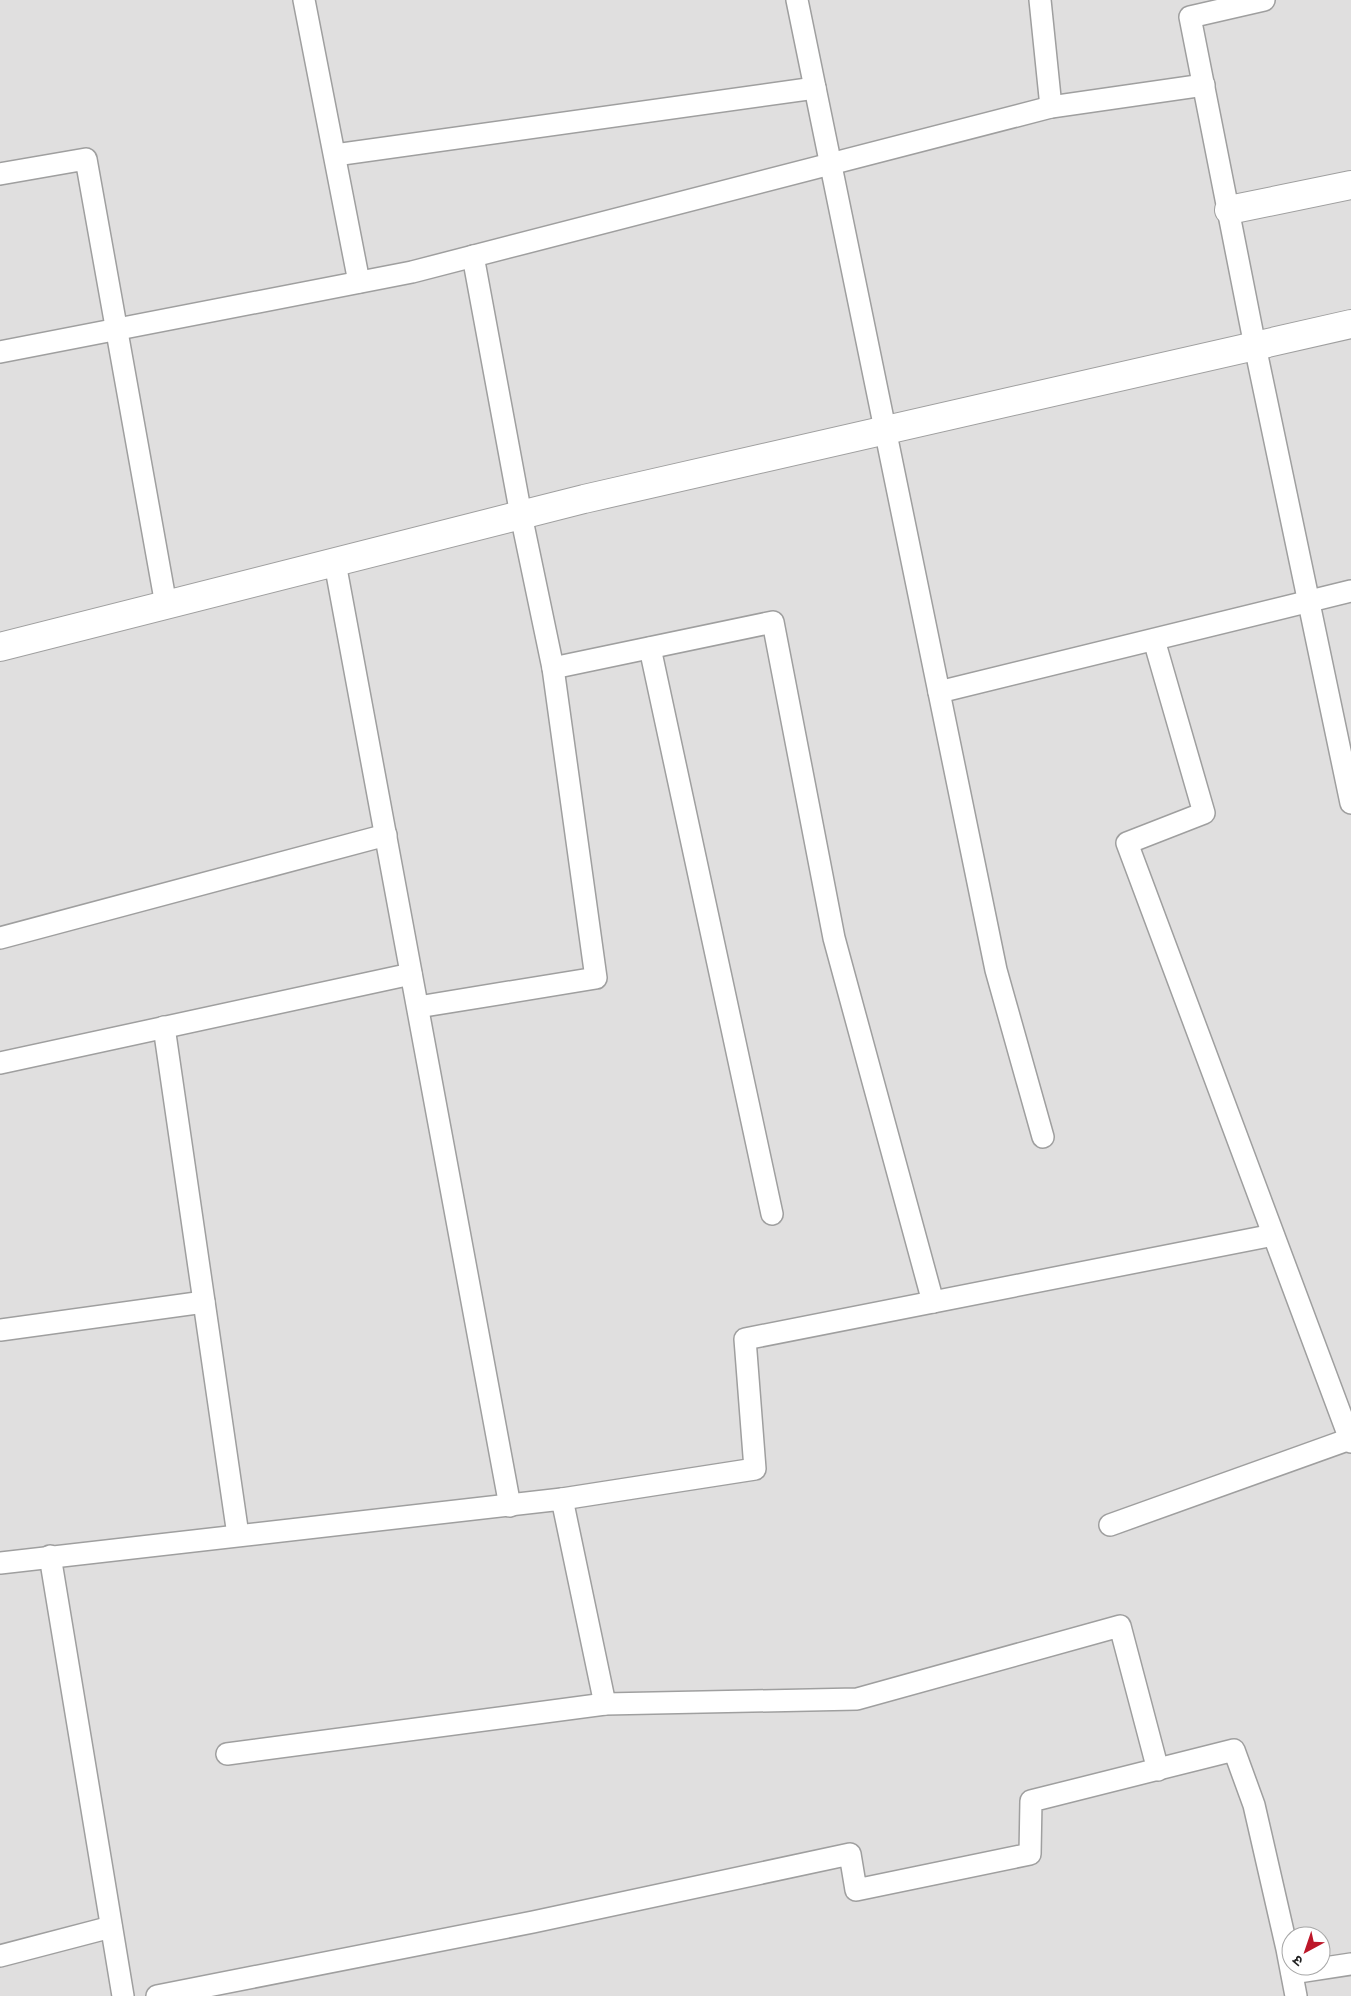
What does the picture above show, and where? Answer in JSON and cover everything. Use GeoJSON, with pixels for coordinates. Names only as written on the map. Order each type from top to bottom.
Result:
{"type":"FeatureCollection","features":[{"type":"Feature","properties":{"kind":"street"},"geometry":{"type":"LineString","coordinates":[[1229,210],[1351,185]]}},
{"type":"Feature","properties":{"kind":"street"},"geometry":{"type":"LineString","coordinates":[[0,647],[521,515],[1351,324]]}},
{"type":"Feature","properties":{"kind":"lane"},"geometry":{"type":"LineString","coordinates":[[304,0],[359,282]]}},
{"type":"Feature","properties":{"kind":"lane"},"geometry":{"type":"LineString","coordinates":[[797,0],[996,970],[1042,1138]]}},
{"type":"Feature","properties":{"kind":"lane"},"geometry":{"type":"LineString","coordinates":[[1040,0],[1051,107]]}},
{"type":"Feature","properties":{"kind":"lane"},"geometry":{"type":"LineString","coordinates":[[1264,0],[1190,17],[1255,346],[1351,803]]}},
{"type":"Feature","properties":{"kind":"lane"},"geometry":{"type":"LineString","coordinates":[[0,352],[412,272],[1051,107],[1204,84]]}},
{"type":"Feature","properties":{"kind":"lane"},"geometry":{"type":"LineString","coordinates":[[334,155],[814,88]]}},
{"type":"Feature","properties":{"kind":"lane"},"geometry":{"type":"LineString","coordinates":[[0,174],[86,159],[166,605]]}},
{"type":"Feature","properties":{"kind":"lane"},"geometry":{"type":"LineString","coordinates":[[418,1007],[596,978],[553,668],[521,515],[474,256]]}},
{"type":"Feature","properties":{"kind":"lane"},"geometry":{"type":"LineString","coordinates":[[335,563],[510,1506]]}},
{"type":"Feature","properties":{"kind":"lane"},"geometry":{"type":"LineString","coordinates":[[938,692],[1351,591]]}},
{"type":"Feature","properties":{"kind":"lane"},"geometry":{"type":"LineString","coordinates":[[553,668],[773,622],[834,938],[933,1302]]}},
{"type":"Feature","properties":{"kind":"lane"},"geometry":{"type":"LineString","coordinates":[[1110,1525],[1350,1440],[1127,844],[1204,814],[1154,640]]}},
{"type":"Feature","properties":{"kind":"lane"},"geometry":{"type":"LineString","coordinates":[[650,648],[772,1214]]}},
{"type":"Feature","properties":{"kind":"lane"},"geometry":{"type":"LineString","coordinates":[[0,938],[386,835]]}},
{"type":"Feature","properties":{"kind":"lane"},"geometry":{"type":"LineString","coordinates":[[0,1063],[412,974]]}},
{"type":"Feature","properties":{"kind":"lane"},"geometry":{"type":"LineString","coordinates":[[164,1027],[238,1536]]}},
{"type":"Feature","properties":{"kind":"lane"},"geometry":{"type":"LineString","coordinates":[[0,1563],[510,1506],[755,1469],[745,1339],[1273,1235]]}},
{"type":"Feature","properties":{"kind":"lane"},"geometry":{"type":"LineString","coordinates":[[0,1330],[204,1302]]}},
{"type":"Feature","properties":{"kind":"lane"},"geometry":{"type":"LineString","coordinates":[[562,1499],[605,1704]]}},
{"type":"Feature","properties":{"kind":"lane"},"geometry":{"type":"LineString","coordinates":[[50,1556],[123,1996]]}},
{"type":"Feature","properties":{"kind":"lane"},"geometry":{"type":"LineString","coordinates":[[227,1754],[605,1704],[857,1699],[1120,1626],[1158,1770]]}},
{"type":"Feature","properties":{"kind":"lane"},"geometry":{"type":"LineString","coordinates":[[157,1996],[533,1922],[850,1854],[856,1890],[1030,1854],[1030,1801],[1234,1750],[1254,1805],[1281,1926]]}},
{"type":"Feature","properties":{"kind":"lane"},"geometry":{"type":"LineString","coordinates":[[0,1956],[111,1927]]}},
{"type":"Feature","properties":{"kind":"lane"},"geometry":{"type":"LineString","coordinates":[[1331,1967],[1351,1964]]}},
{"type":"Feature","properties":{"kind":"lane"},"geometry":{"type":"LineString","coordinates":[[1293,1976],[1296,1996]]}},
{"type":"Feature","properties":{"kind":"shaded area"},"geometry":{"type":"Polygon","coordinates":[[[0,0],[1351,0],[1351,1996],[0,1996],[0,0]]]}}]}
